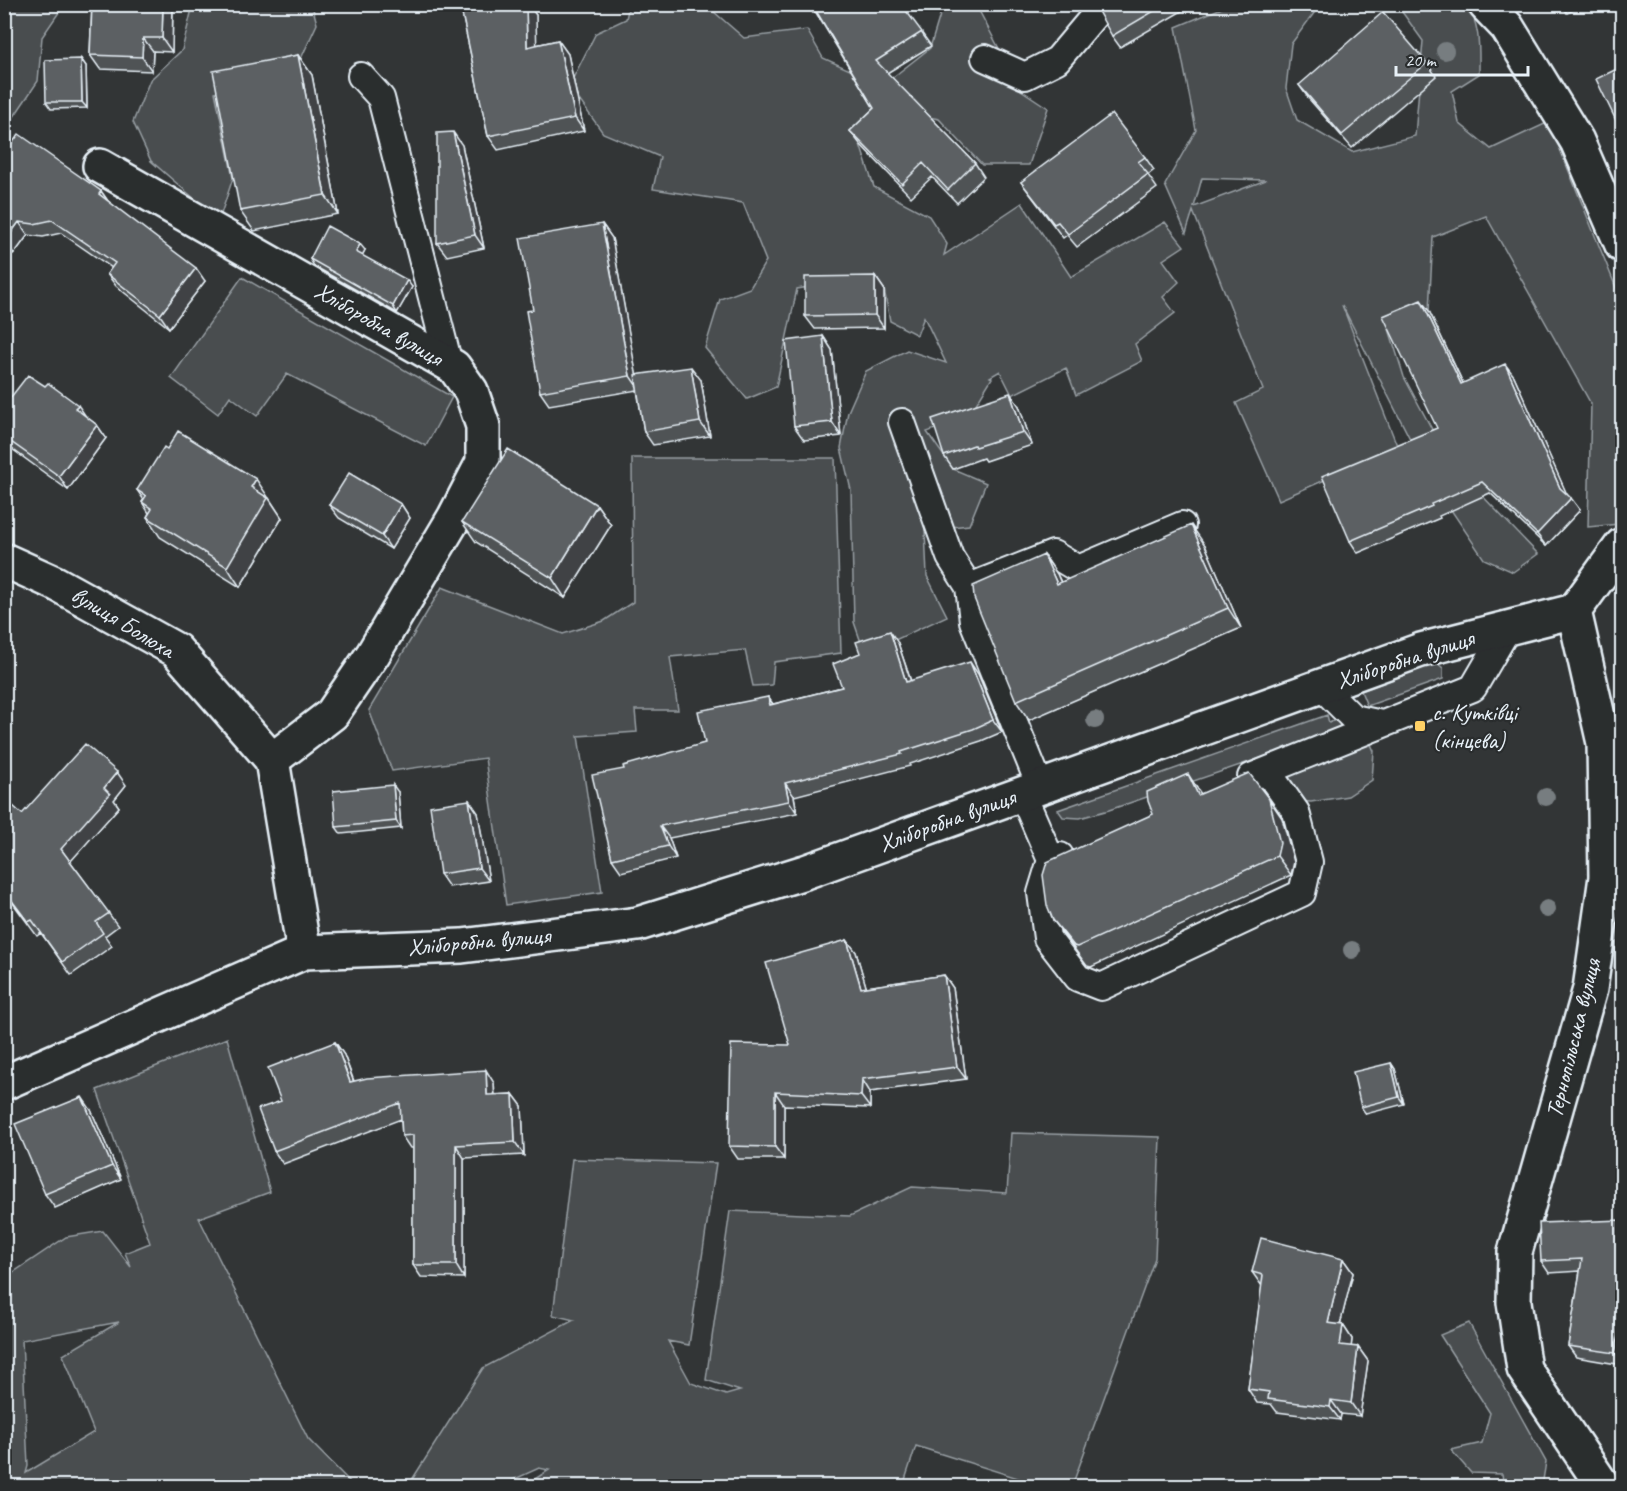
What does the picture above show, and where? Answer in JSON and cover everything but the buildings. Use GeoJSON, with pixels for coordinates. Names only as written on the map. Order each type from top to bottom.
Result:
{"type":"FeatureCollection","features":[{"type":"Feature","properties":{"kind":"street"},"geometry":{"type":"LineString","coordinates":[[1502,12],[1577,141],[1623,245]]}},
{"type":"Feature","properties":{"kind":"street","name":"Хліборобна вулиця"},"geometry":{"type":"LineString","coordinates":[[100,166],[454,367],[471,391],[483,426],[483,462],[454,518],[373,654],[332,714],[272,760]]}},
{"type":"Feature","properties":{"kind":"street"},"geometry":{"type":"LineString","coordinates":[[1574,611],[1623,545]]}},
{"type":"Feature","properties":{"kind":"street","name":"вулиця Болюха"},"geometry":{"type":"LineString","coordinates":[[4,560],[56,583],[176,650],[272,760]]}},
{"type":"Feature","properties":{"kind":"street","name":"Хліборобна вулиця"},"geometry":{"type":"LineString","coordinates":[[4,1083],[304,952],[462,946],[638,924],[805,872],[1421,650],[1574,611]]}},
{"type":"Feature","properties":{"kind":"street","name":"Тернопільська вулиця"},"geometry":{"type":"LineString","coordinates":[[1574,611],[1604,743],[1606,877],[1590,989],[1515,1252],[1514,1302],[1524,1369],[1603,1486]]}},
{"type":"Feature","properties":{"kind":"street"},"geometry":{"type":"LineString","coordinates":[[272,760],[304,952]]}},
{"type":"Feature","properties":{"kind":"lane"},"geometry":{"type":"LineString","coordinates":[[985,58],[1025,76],[1057,60],[1104,4]]}},
{"type":"Feature","properties":{"kind":"lane"},"geometry":{"type":"LineString","coordinates":[[361,76],[381,98],[449,364]]}},
{"type":"Feature","properties":{"kind":"lane"},"geometry":{"type":"LineString","coordinates":[[902,422],[950,556],[969,587],[973,621],[1031,789],[1051,860],[1041,893],[1047,938],[1078,978],[1101,987],[1302,893],[1309,862],[1296,812],[1267,771]]}},
{"type":"Feature","properties":{"kind":"lane"},"geometry":{"type":"LineString","coordinates":[[969,587],[1053,554],[1078,569],[1182,525]]}},
{"type":"Feature","properties":{"kind":"lane"},"geometry":{"type":"LineString","coordinates":[[1225,788],[1473,688],[1508,628]]}},
{"type":"Feature","properties":{"kind":"lane"},"geometry":{"type":"LineString","coordinates":[[1321,686],[1353,718],[1382,724]]}},
{"type":"Feature","properties":{"kind":"lane"},"geometry":{"type":"LineString","coordinates":[[1051,860],[1083,846]]}},
{"type":"Feature","properties":{"kind":"shaded area"},"geometry":{"type":"Polygon","coordinates":[[[5,4],[64,5],[42,37],[38,81],[5,130],[5,4]]]}},
{"type":"Feature","properties":{"kind":"shaded area"},"geometry":{"type":"Polygon","coordinates":[[[183,5],[312,5],[317,24],[299,63],[215,92],[233,178],[219,220],[151,161],[133,122],[150,80],[182,50],[192,9],[183,5]]]}},
{"type":"Feature","properties":{"kind":"shaded area"},"geometry":{"type":"Polygon","coordinates":[[[629,5],[706,5],[744,38],[807,30],[823,58],[883,85],[930,48],[943,5],[976,5],[1021,90],[1048,108],[1029,165],[982,165],[939,119],[877,107],[855,129],[874,187],[929,216],[947,244],[944,255],[1022,203],[1071,277],[1165,222],[1184,246],[1163,260],[1179,282],[1163,297],[1175,313],[1135,344],[1142,361],[1076,395],[1066,368],[1012,395],[1000,371],[990,377],[992,378],[968,417],[927,432],[953,469],[986,483],[969,525],[925,530],[927,576],[947,616],[865,654],[854,622],[851,490],[841,448],[848,412],[866,371],[907,350],[946,363],[924,317],[917,335],[890,321],[884,289],[828,284],[797,289],[776,387],[747,399],[705,348],[720,299],[750,288],[766,261],[743,203],[653,189],[660,157],[603,133],[569,86],[596,33],[626,19],[629,5]]]}},
{"type":"Feature","properties":{"kind":"shaded area"},"geometry":{"type":"Polygon","coordinates":[[[1229,5],[1320,5],[1291,44],[1286,88],[1297,120],[1352,152],[1415,136],[1423,41],[1397,5],[1466,5],[1477,29],[1479,74],[1452,91],[1459,123],[1491,149],[1549,122],[1621,300],[1619,524],[1588,527],[1591,404],[1486,216],[1433,237],[1429,311],[1389,329],[1404,377],[1449,461],[1538,554],[1513,572],[1484,559],[1431,480],[1342,305],[1398,448],[1279,500],[1236,403],[1263,390],[1193,211],[1186,233],[1165,185],[1196,130],[1176,27],[1229,5]],[[1202,178],[1194,207],[1266,180],[1202,178]]]}},
{"type":"Feature","properties":{"kind":"shaded area"},"geometry":{"type":"Polygon","coordinates":[[[242,277],[452,397],[426,446],[287,374],[257,416],[230,396],[218,414],[171,378],[242,277]]]}},
{"type":"Feature","properties":{"kind":"shaded area"},"geometry":{"type":"Polygon","coordinates":[[[632,458],[835,458],[841,653],[774,662],[772,685],[753,686],[745,650],[670,657],[678,710],[635,710],[637,732],[578,736],[602,892],[506,905],[485,758],[392,771],[369,710],[442,587],[563,634],[604,621],[633,602],[632,458]]]}},
{"type":"Feature","properties":{"kind":"shaded area"},"geometry":{"type":"Polygon","coordinates":[[[1436,663],[1443,668],[1443,679],[1367,706],[1361,691],[1436,663]]]}},
{"type":"Feature","properties":{"kind":"shaded area"},"geometry":{"type":"Polygon","coordinates":[[[1327,715],[1329,723],[1346,715],[1361,723],[1374,751],[1372,780],[1348,796],[1311,802],[1298,801],[1279,769],[1278,752],[1080,818],[1063,817],[1058,810],[1327,715]]]}},
{"type":"Feature","properties":{"kind":"shaded area"},"geometry":{"type":"Polygon","coordinates":[[[1622,887],[1622,973],[1614,967],[1622,887]]]}},
{"type":"Feature","properties":{"kind":"shaded area"},"geometry":{"type":"Polygon","coordinates":[[[227,1038],[270,1192],[199,1218],[308,1439],[354,1486],[5,1486],[5,1278],[66,1237],[103,1231],[131,1267],[125,1253],[150,1243],[97,1090],[227,1038]],[[119,1322],[22,1340],[28,1466],[26,1473],[94,1432],[63,1355],[119,1322]]]}},
{"type":"Feature","properties":{"kind":"shaded area"},"geometry":{"type":"Polygon","coordinates":[[[1011,1133],[1160,1137],[1155,1258],[1072,1486],[1043,1486],[916,1446],[903,1486],[524,1486],[549,1470],[539,1468],[506,1483],[505,1486],[408,1486],[483,1368],[574,1320],[553,1315],[572,1159],[716,1163],[689,1345],[668,1341],[691,1383],[726,1395],[740,1391],[706,1380],[730,1211],[850,1216],[912,1187],[1007,1193],[1011,1133]]]}},
{"type":"Feature","properties":{"kind":"shaded area"},"geometry":{"type":"Polygon","coordinates":[[[1469,1323],[1546,1462],[1542,1486],[1504,1486],[1502,1474],[1471,1473],[1451,1450],[1482,1443],[1490,1413],[1440,1335],[1469,1323]]]}},
{"type":"Feature","properties":{"kind":"place","name":"с. Кутківці (кінцева)"},"geometry":{"type":"Point","coordinates":[1420,726]}}]}
